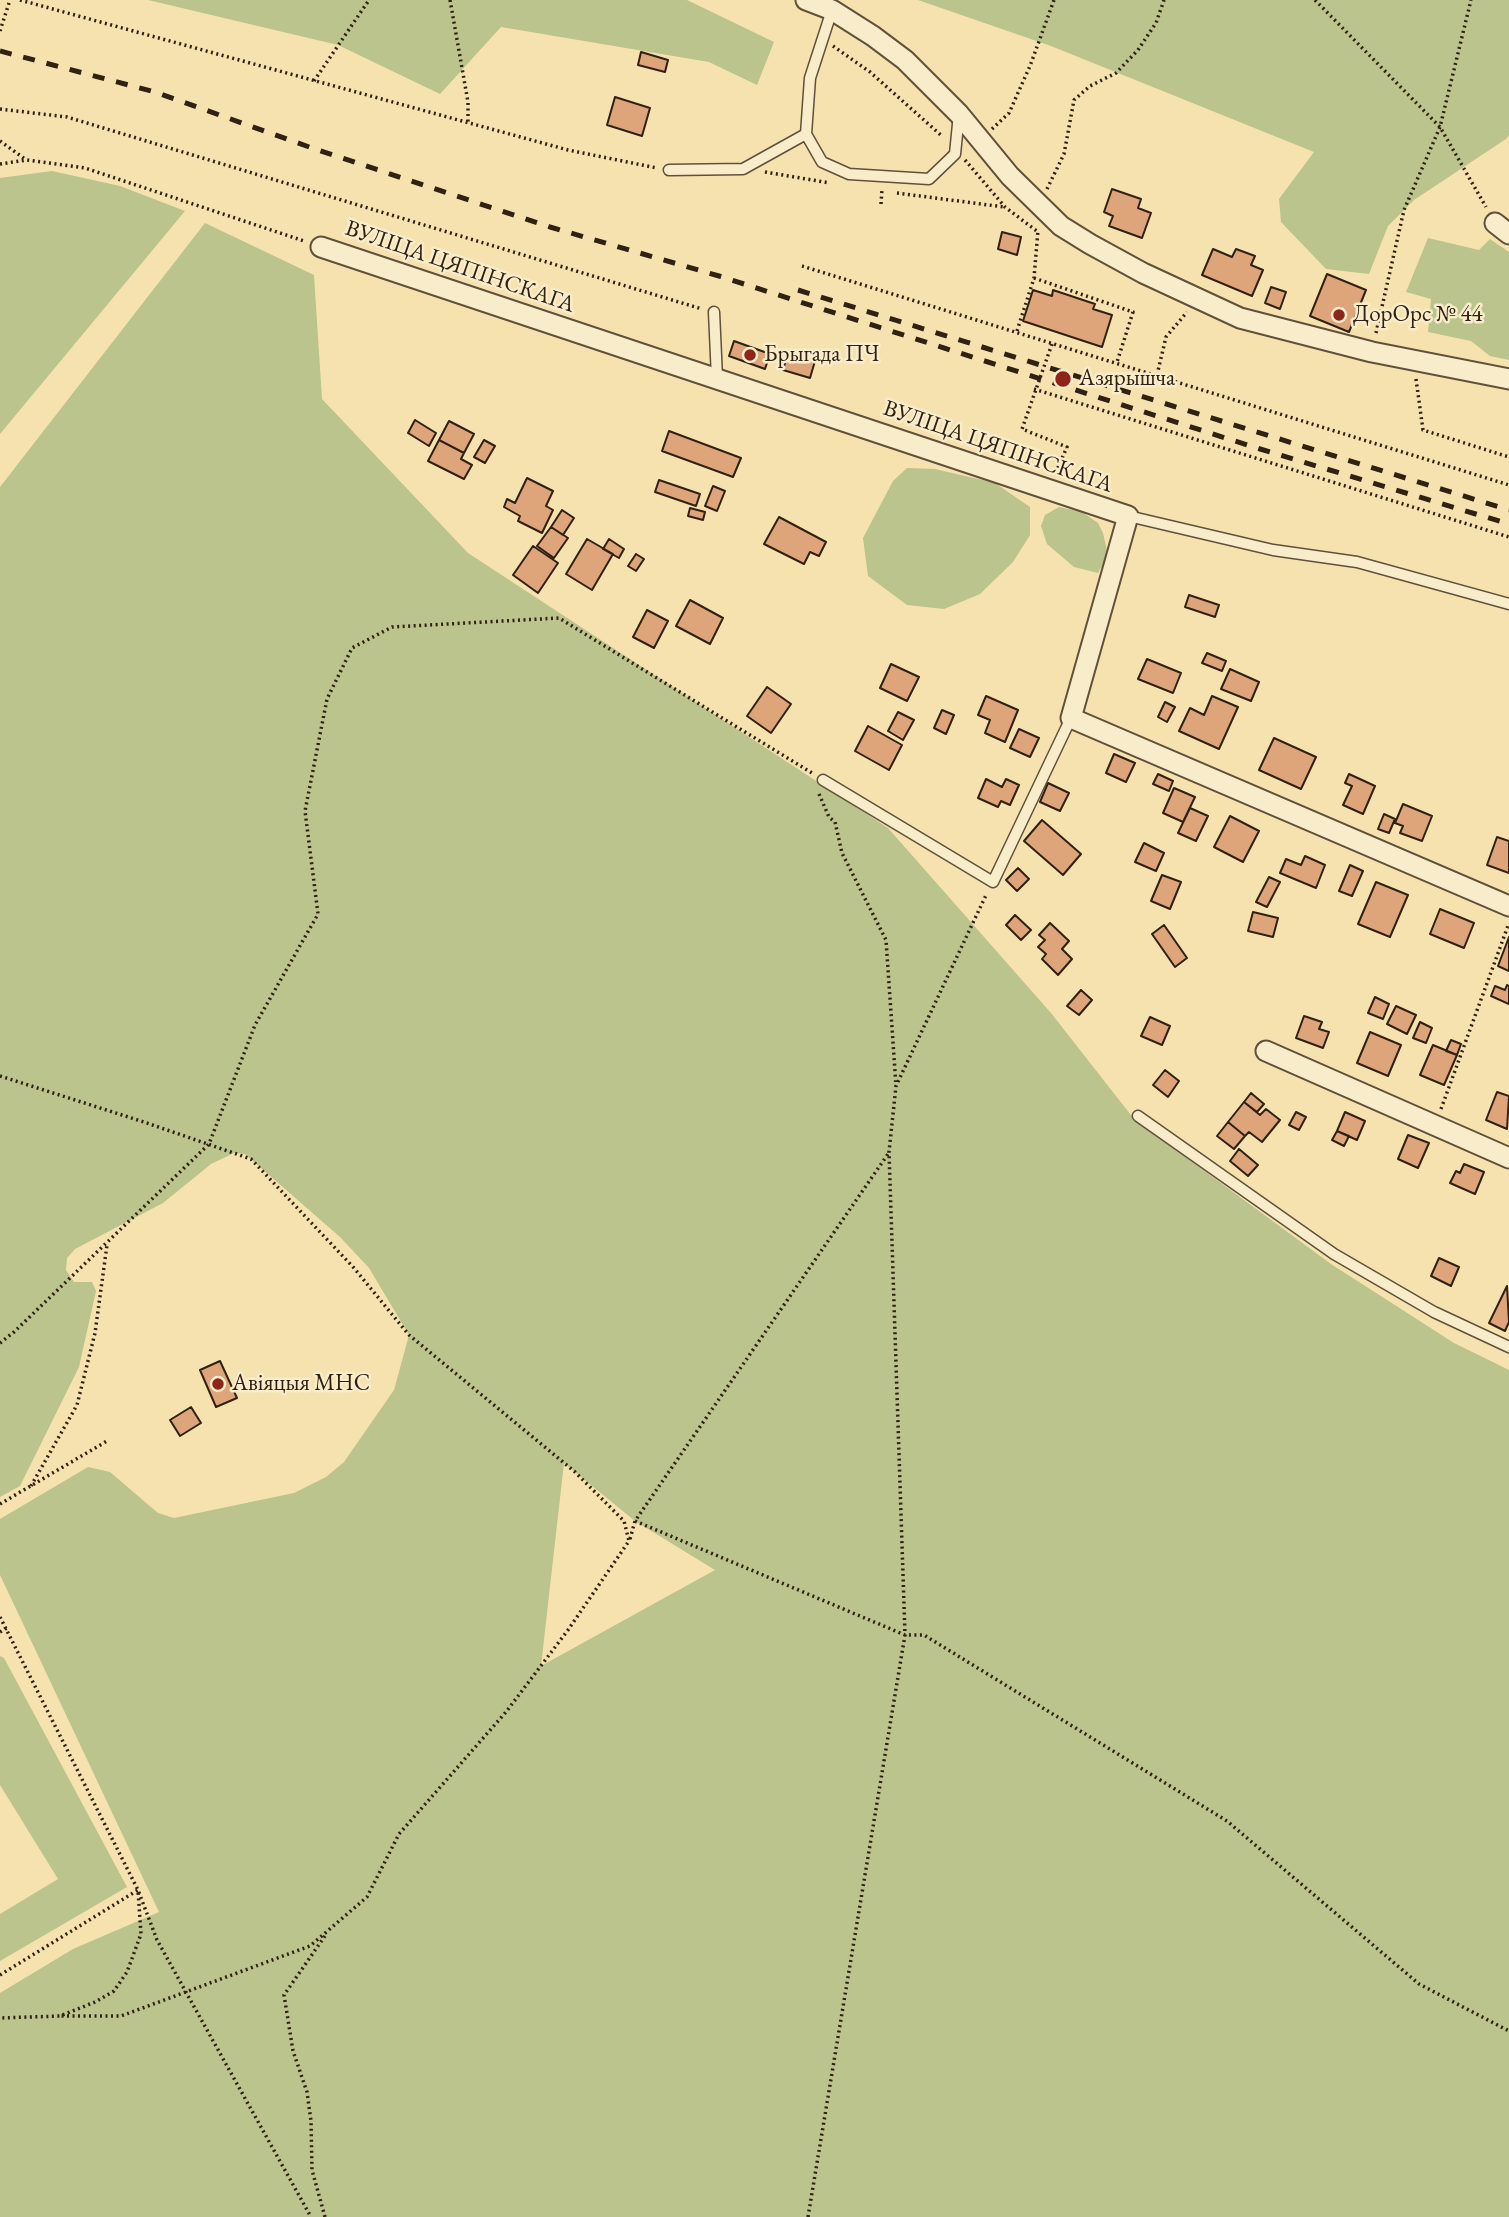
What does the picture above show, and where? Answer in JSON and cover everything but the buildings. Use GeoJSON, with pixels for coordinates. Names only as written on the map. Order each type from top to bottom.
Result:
{"type":"FeatureCollection","features":[{"type":"Feature","properties":{"kind":"street"},"geometry":{"type":"LineString","coordinates":[[806,0],[832,10],[905,60],[959,114],[1010,176],[1061,226],[1090,244],[1240,318],[1414,362],[1509,379]]}},
{"type":"Feature","properties":{"kind":"street","name":"ВУЛІЦА ЦЯПІНСКАГА"},"geometry":{"type":"LineString","coordinates":[[321,247],[1128,516],[1071,718]]}},
{"type":"Feature","properties":{"kind":"street"},"geometry":{"type":"LineString","coordinates":[[1071,718],[1509,906]]}},
{"type":"Feature","properties":{"kind":"street"},"geometry":{"type":"LineString","coordinates":[[1266,1051],[1509,1157]]}},
{"type":"Feature","properties":{"kind":"lane"},"geometry":{"type":"LineString","coordinates":[[832,10],[810,78],[806,134],[822,162],[849,174],[929,179],[954,154],[959,114]]}},
{"type":"Feature","properties":{"kind":"lane"},"geometry":{"type":"LineString","coordinates":[[669,170],[743,169],[806,134]]}},
{"type":"Feature","properties":{"kind":"lane"},"geometry":{"type":"LineString","coordinates":[[715,312],[717,379]]}},
{"type":"Feature","properties":{"kind":"lane"},"geometry":{"type":"LineString","coordinates":[[1128,516],[1273,550],[1357,562],[1509,604]]}},
{"type":"Feature","properties":{"kind":"lane"},"geometry":{"type":"LineString","coordinates":[[823,780],[993,882],[1071,718]]}},
{"type":"Feature","properties":{"kind":"lane"},"geometry":{"type":"LineString","coordinates":[[1138,1116],[1334,1254],[1434,1312],[1509,1347]]}},
{"type":"Feature","properties":{"kind":"path"},"geometry":{"type":"LineString","coordinates":[[0,31],[10,0]]}},
{"type":"Feature","properties":{"kind":"path"},"geometry":{"type":"LineString","coordinates":[[20,0],[568,150],[669,170]]}},
{"type":"Feature","properties":{"kind":"path"},"geometry":{"type":"LineString","coordinates":[[314,81],[369,0]]}},
{"type":"Feature","properties":{"kind":"path"},"geometry":{"type":"LineString","coordinates":[[450,0],[468,102],[468,123]]}},
{"type":"Feature","properties":{"kind":"path"},"geometry":{"type":"LineString","coordinates":[[980,139],[1009,113],[1030,66],[1054,0]]}},
{"type":"Feature","properties":{"kind":"path"},"geometry":{"type":"LineString","coordinates":[[1017,332],[1034,278],[1040,204],[1064,154],[1074,100],[1090,86],[1116,73],[1138,50],[1156,23],[1164,0]]}},
{"type":"Feature","properties":{"kind":"path"},"geometry":{"type":"LineString","coordinates":[[1315,0],[1440,127],[1502,228]]}},
{"type":"Feature","properties":{"kind":"path"},"geometry":{"type":"LineString","coordinates":[[1372,352],[1404,210],[1440,127],[1471,0]]}},
{"type":"Feature","properties":{"kind":"path"},"geometry":{"type":"LineString","coordinates":[[823,38],[870,72],[912,108],[955,149],[1005,207],[1038,232]]}},
{"type":"Feature","properties":{"kind":"path"},"geometry":{"type":"LineString","coordinates":[[0,109],[67,117],[715,312]]}},
{"type":"Feature","properties":{"kind":"path"},"geometry":{"type":"LineString","coordinates":[[0,141],[27,160]]}},
{"type":"Feature","properties":{"kind":"path"},"geometry":{"type":"LineString","coordinates":[[0,164],[27,160],[85,168],[321,247]]}},
{"type":"Feature","properties":{"kind":"path"},"geometry":{"type":"LineString","coordinates":[[802,266],[1509,485]]}},
{"type":"Feature","properties":{"kind":"path"},"geometry":{"type":"LineString","coordinates":[[1034,278],[1133,312],[1117,362]]}},
{"type":"Feature","properties":{"kind":"path"},"geometry":{"type":"LineString","coordinates":[[1157,375],[1166,337],[1198,298]]}},
{"type":"Feature","properties":{"kind":"path"},"geometry":{"type":"LineString","coordinates":[[1048,490],[1067,447],[1022,429],[1052,343]]}},
{"type":"Feature","properties":{"kind":"path"},"geometry":{"type":"LineString","coordinates":[[1414,362],[1423,430],[1509,457]]}},
{"type":"Feature","properties":{"kind":"path"},"geometry":{"type":"LineString","coordinates":[[1034,389],[1509,537]]}},
{"type":"Feature","properties":{"kind":"path"},"geometry":{"type":"LineString","coordinates":[[0,1343],[209,1144],[255,1025],[318,914],[305,811],[327,699],[352,648],[392,627],[559,618],[823,780],[818,795],[829,817],[835,822],[842,853],[886,940],[896,1086],[890,1152],[905,1635],[808,2217]]}},
{"type":"Feature","properties":{"kind":"path"},"geometry":{"type":"LineString","coordinates":[[896,1086],[993,882]]}},
{"type":"Feature","properties":{"kind":"path"},"geometry":{"type":"LineString","coordinates":[[1436,1125],[1509,923]]}},
{"type":"Feature","properties":{"kind":"path"},"geometry":{"type":"LineString","coordinates":[[0,1076],[251,1159],[355,1268],[409,1335],[575,1472],[624,1521],[629,1541]]}},
{"type":"Feature","properties":{"kind":"path"},"geometry":{"type":"LineString","coordinates":[[0,2018],[121,2016],[310,1946],[367,1897],[399,1834],[506,1712],[568,1630],[629,1541],[635,1521],[890,1152]]}},
{"type":"Feature","properties":{"kind":"path"},"geometry":{"type":"LineString","coordinates":[[30,1486],[77,1405],[95,1334],[107,1242]]}},
{"type":"Feature","properties":{"kind":"path"},"geometry":{"type":"LineString","coordinates":[[0,1504],[107,1441]]}},
{"type":"Feature","properties":{"kind":"path"},"geometry":{"type":"LineString","coordinates":[[635,1521],[905,1635],[925,1635],[1227,1821],[1419,1984],[1509,2031]]}},
{"type":"Feature","properties":{"kind":"path"},"geometry":{"type":"LineString","coordinates":[[0,1617],[138,1890],[157,1940],[311,2217]]}},
{"type":"Feature","properties":{"kind":"path"},"geometry":{"type":"LineString","coordinates":[[0,1632],[7,1628]]}},
{"type":"Feature","properties":{"kind":"path"},"geometry":{"type":"LineString","coordinates":[[0,1975],[138,1890]]}},
{"type":"Feature","properties":{"kind":"path"},"geometry":{"type":"LineString","coordinates":[[60,2016],[114,1991],[127,1972],[141,1934],[138,1890]]}},
{"type":"Feature","properties":{"kind":"path"},"geometry":{"type":"LineString","coordinates":[[325,2217],[312,2170],[311,2121],[307,2092],[293,2051],[284,1995],[330,1929]]}},
{"type":"Feature","properties":{"kind":"green space"},"geometry":{"type":"Polygon","coordinates":[[[148,0],[687,0],[774,42],[757,85],[709,62],[501,27],[440,94],[338,45],[148,0]]]}},
{"type":"Feature","properties":{"kind":"green space"},"geometry":{"type":"Polygon","coordinates":[[[918,0],[1509,0],[1509,135],[1414,200],[1388,226],[1369,274],[1326,269],[1281,222],[1279,199],[1314,152],[1051,46],[918,0]]]}},
{"type":"Feature","properties":{"kind":"green space"},"geometry":{"type":"Polygon","coordinates":[[[52,171],[120,186],[185,211],[0,434],[0,178],[52,171]]]}},
{"type":"Feature","properties":{"kind":"green space"},"geometry":{"type":"Polygon","coordinates":[[[205,223],[314,275],[322,399],[468,553],[888,828],[1051,1013],[1134,1119],[1331,1264],[1454,1343],[1509,1370],[1509,2217],[0,2217],[0,1993],[73,1949],[159,1912],[0,1575],[0,1519],[88,1467],[110,1472],[158,1513],[174,1518],[294,1493],[326,1477],[344,1462],[394,1390],[409,1335],[369,1268],[340,1237],[245,1154],[234,1153],[211,1164],[163,1203],[75,1249],[67,1258],[66,1270],[74,1282],[92,1282],[96,1291],[79,1367],[20,1486],[0,1497],[0,487],[205,223]],[[564,1463],[541,1666],[715,1570],[635,1521],[564,1463]]]}},
{"type":"Feature","properties":{"kind":"green space"},"geometry":{"type":"Polygon","coordinates":[[[1428,238],[1479,250],[1490,239],[1509,252],[1509,360],[1490,356],[1471,341],[1428,332],[1431,299],[1406,292],[1428,238]]]}},
{"type":"Feature","properties":{"kind":"green space"},"geometry":{"type":"Polygon","coordinates":[[[907,468],[935,469],[995,483],[1030,507],[1030,535],[1013,562],[980,594],[944,609],[907,605],[868,576],[863,538],[893,481],[907,468]]]}},
{"type":"Feature","properties":{"kind":"green space"},"geometry":{"type":"Polygon","coordinates":[[[1059,507],[1082,512],[1098,523],[1108,555],[1098,573],[1074,567],[1047,544],[1041,526],[1045,515],[1059,507]]]}},
{"type":"Feature","properties":{"kind":"green space"},"geometry":{"type":"Polygon","coordinates":[[[0,1656],[4,1658],[127,1887],[0,1961],[0,1914],[58,1879],[0,1785],[0,1656]]]}},
{"type":"Feature","properties":{"kind":"railway"},"geometry":{"type":"LineString","coordinates":[[0,51],[155,92],[312,148],[550,227],[719,276],[1260,449],[1509,524]]}},
{"type":"Feature","properties":{"kind":"railway"},"geometry":{"type":"LineString","coordinates":[[798,290],[1509,510]]}},
{"type":"Feature","properties":{"kind":"place","name":"ДорОрс № 44"},"geometry":{"type":"Point","coordinates":[1339,315]}},
{"type":"Feature","properties":{"kind":"place","name":"Брыгада ПЧ"},"geometry":{"type":"Point","coordinates":[750,355]}},
{"type":"Feature","properties":{"kind":"place","name":"Азярышча"},"geometry":{"type":"Point","coordinates":[1063,379]}},
{"type":"Feature","properties":{"kind":"place","name":"Авіяцыя МНС"},"geometry":{"type":"Point","coordinates":[218,1384]}}]}
